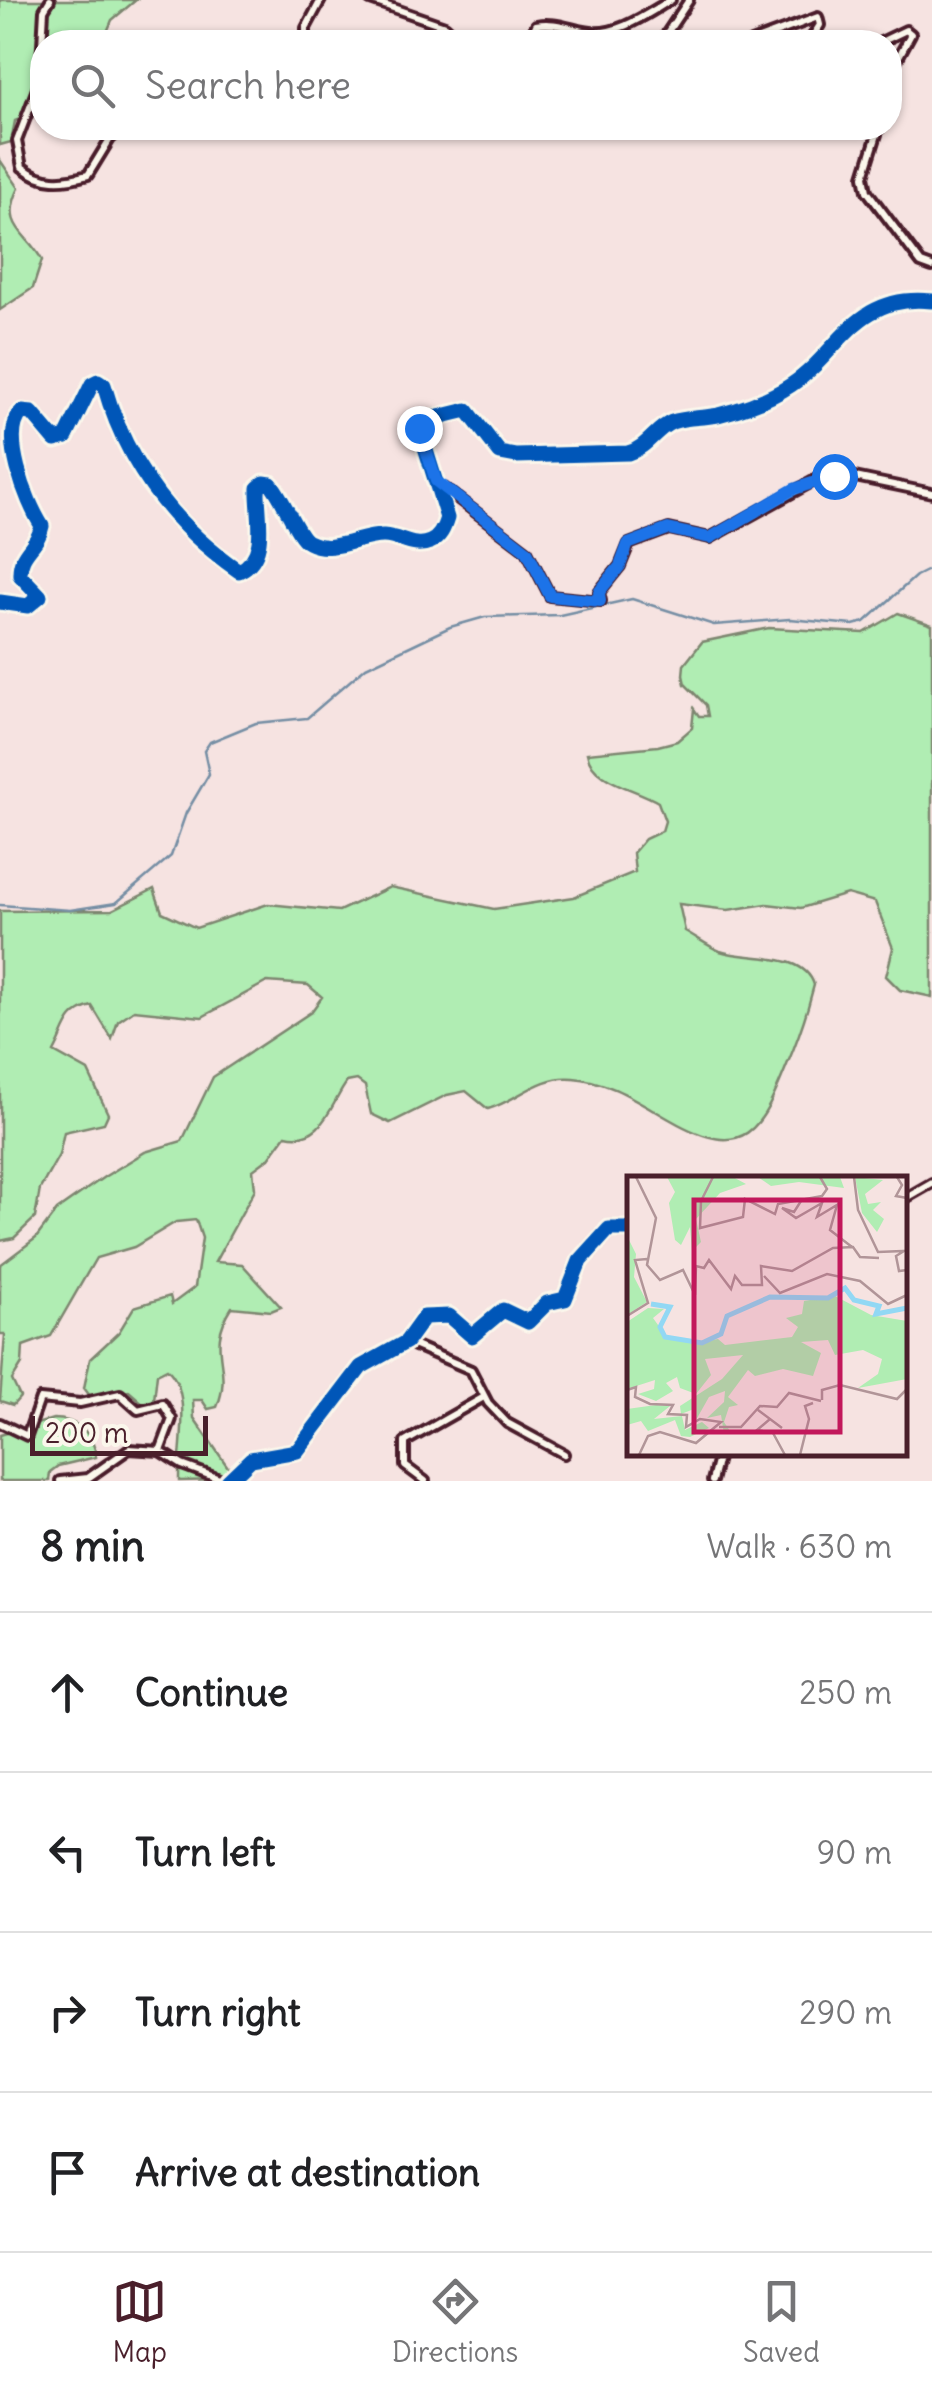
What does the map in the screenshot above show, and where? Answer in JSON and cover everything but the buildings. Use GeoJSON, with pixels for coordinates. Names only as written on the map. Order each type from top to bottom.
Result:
{"type":"FeatureCollection","features":[{"type":"Feature","properties":{"kind":"street"},"geometry":{"type":"LineString","coordinates":[[43,30],[44,10],[50,0]]}},
{"type":"Feature","properties":{"kind":"street"},"geometry":{"type":"LineString","coordinates":[[306,30],[320,0]]}},
{"type":"Feature","properties":{"kind":"street"},"geometry":{"type":"LineString","coordinates":[[370,0],[449,30]]}},
{"type":"Feature","properties":{"kind":"street"},"geometry":{"type":"LineString","coordinates":[[607,30],[671,0]]}},
{"type":"Feature","properties":{"kind":"street"},"geometry":{"type":"LineString","coordinates":[[669,30],[689,0]]}},
{"type":"Feature","properties":{"kind":"street"},"geometry":{"type":"LineString","coordinates":[[783,30],[818,17],[816,30]]}},
{"type":"Feature","properties":{"kind":"street"},"geometry":{"type":"LineString","coordinates":[[534,30],[536,25],[547,22],[582,30]]}},
{"type":"Feature","properties":{"kind":"street"},"geometry":{"type":"LineString","coordinates":[[902,32],[912,34],[902,52]]}},
{"type":"Feature","properties":{"kind":"street"},"geometry":{"type":"LineString","coordinates":[[30,107],[17,141],[22,168],[36,178],[88,176],[109,140]]}},
{"type":"Feature","properties":{"kind":"street"},"geometry":{"type":"LineString","coordinates":[[875,140],[864,176],[867,191],[921,263],[932,268]]}},
{"type":"Feature","properties":{"kind":"street"},"geometry":{"type":"LineString","coordinates":[[0,602],[28,606],[40,596],[20,575],[23,553],[40,537],[42,526],[29,506],[14,457],[9,432],[13,418],[22,412],[32,413],[55,440],[66,437],[92,384],[98,381],[134,466],[154,485],[164,506],[240,571],[256,557],[260,532],[258,488],[264,483],[271,484],[282,496],[298,535],[310,544],[350,545],[386,536],[413,545],[433,542],[444,530],[447,518],[419,428],[426,420],[467,410],[500,453],[516,456],[628,453],[644,448],[670,423],[721,414],[794,384],[844,330],[868,316],[889,306],[932,300]]}},
{"type":"Feature","properties":{"kind":"street"},"geometry":{"type":"LineString","coordinates":[[436,481],[527,551],[550,596],[600,601],[599,592],[620,566],[628,544],[668,529],[710,538],[820,478],[850,476],[932,493]]}},
{"type":"Feature","properties":{"kind":"street"},"geometry":{"type":"LineString","coordinates":[[907,1197],[932,1183]]}},
{"type":"Feature","properties":{"kind":"street"},"geometry":{"type":"LineString","coordinates":[[60,1481],[88,1478],[129,1449],[160,1450],[182,1465],[227,1481],[251,1458],[297,1451],[360,1366],[406,1342],[417,1323],[435,1314],[449,1316],[472,1336],[504,1310],[528,1322],[547,1303],[565,1299],[580,1261],[598,1238],[609,1229],[627,1229]]}},
{"type":"Feature","properties":{"kind":"street"},"geometry":{"type":"LineString","coordinates":[[406,1342],[471,1370],[484,1397],[514,1428],[564,1454]]}},
{"type":"Feature","properties":{"kind":"street"},"geometry":{"type":"LineString","coordinates":[[0,1423],[28,1436],[40,1398],[80,1402],[120,1394],[138,1410],[163,1404],[172,1418],[160,1450]]}},
{"type":"Feature","properties":{"kind":"street"},"geometry":{"type":"LineString","coordinates":[[424,1481],[405,1466],[405,1442],[484,1397]]}},
{"type":"Feature","properties":{"kind":"street"},"geometry":{"type":"LineString","coordinates":[[712,1481],[718,1456]]}},
{"type":"Feature","properties":{"kind":"green space"},"geometry":{"type":"Polygon","coordinates":[[[0,0],[136,0],[112,20],[108,30],[30,30],[30,115],[15,121],[11,142],[0,145],[0,0]]]}},
{"type":"Feature","properties":{"kind":"green space"},"geometry":{"type":"Polygon","coordinates":[[[0,160],[19,188],[12,212],[14,221],[42,260],[33,288],[0,310],[0,160]]]}},
{"type":"Feature","properties":{"kind":"green space"},"geometry":{"type":"Polygon","coordinates":[[[898,613],[932,625],[932,997],[900,990],[886,976],[893,948],[875,902],[847,894],[801,908],[767,904],[728,910],[679,904],[685,931],[720,951],[799,967],[814,985],[778,1088],[759,1122],[747,1133],[717,1139],[696,1133],[612,1088],[573,1078],[549,1080],[488,1109],[466,1091],[447,1095],[390,1123],[371,1114],[365,1086],[357,1080],[347,1082],[317,1128],[299,1136],[286,1135],[269,1158],[253,1170],[255,1189],[215,1262],[242,1264],[281,1307],[271,1311],[232,1307],[220,1335],[223,1380],[217,1407],[208,1409],[202,1400],[193,1400],[194,1418],[232,1473],[226,1480],[179,1481],[182,1405],[175,1379],[167,1369],[157,1374],[154,1400],[145,1405],[129,1391],[90,1396],[84,1388],[90,1359],[119,1332],[134,1307],[170,1296],[172,1304],[195,1287],[202,1238],[196,1220],[176,1222],[134,1247],[96,1258],[51,1336],[23,1346],[22,1364],[12,1380],[20,1397],[13,1405],[0,1401],[5,1334],[0,1334],[0,1265],[36,1238],[57,1210],[104,1177],[145,1152],[182,1141],[213,1077],[311,1012],[322,997],[308,985],[267,982],[202,1017],[134,1010],[118,1021],[112,1039],[92,1006],[76,1013],[54,1052],[88,1071],[108,1114],[104,1123],[64,1132],[59,1155],[40,1189],[35,1218],[14,1238],[0,1241],[0,911],[112,910],[154,889],[162,912],[196,928],[268,904],[339,911],[390,887],[494,909],[574,897],[635,872],[633,853],[645,839],[662,831],[665,821],[658,802],[606,778],[587,753],[677,741],[692,728],[694,709],[699,716],[708,716],[706,705],[685,684],[683,675],[684,665],[702,642],[769,628],[864,633],[898,613]]]}},
{"type":"Feature","properties":{"kind":"green space"},"geometry":{"type":"Polygon","coordinates":[[[53,1419],[69,1421],[88,1434],[96,1457],[58,1466],[50,1472],[49,1481],[0,1481],[0,1435],[53,1419]]]}},
{"type":"Feature","properties":{"kind":"waterway"},"geometry":{"type":"LineString","coordinates":[[0,905],[70,910],[116,903],[171,856],[186,813],[209,774],[204,751],[210,742],[256,723],[307,718],[366,667],[450,627],[485,617],[560,615],[632,599],[714,625],[790,619],[853,625],[865,622],[916,576],[932,568]]}},
{"type":"Feature","properties":{"kind":"cycle path"},"geometry":{"type":"LineString","coordinates":[[0,602],[28,606],[40,596],[20,575],[22,560],[42,526],[18,468],[14,451],[16,422],[22,412],[32,413],[55,440],[66,437],[92,384],[98,381],[104,385],[125,441],[155,490],[193,534],[239,571],[249,565],[258,546],[258,488],[264,483],[276,490],[308,542],[337,546],[384,536],[424,544],[439,535],[447,518],[419,428],[426,420],[467,410],[500,453],[516,456],[628,453],[672,422],[727,413],[783,390],[808,372],[866,315],[906,301],[932,301]]}},
{"type":"Feature","properties":{"kind":"cycle path"},"geometry":{"type":"LineString","coordinates":[[228,1481],[251,1459],[297,1451],[361,1367],[406,1342],[424,1317],[449,1316],[472,1336],[503,1310],[528,1322],[547,1303],[565,1299],[580,1261],[609,1229],[627,1229]]}},
{"type":"Feature","properties":{"kind":"route"},"geometry":{"type":"LineString","coordinates":[[419,428],[436,481],[527,551],[550,596],[600,601],[599,592],[620,566],[628,544],[668,529],[699,539],[710,538],[794,489],[834,476]]}}]}
